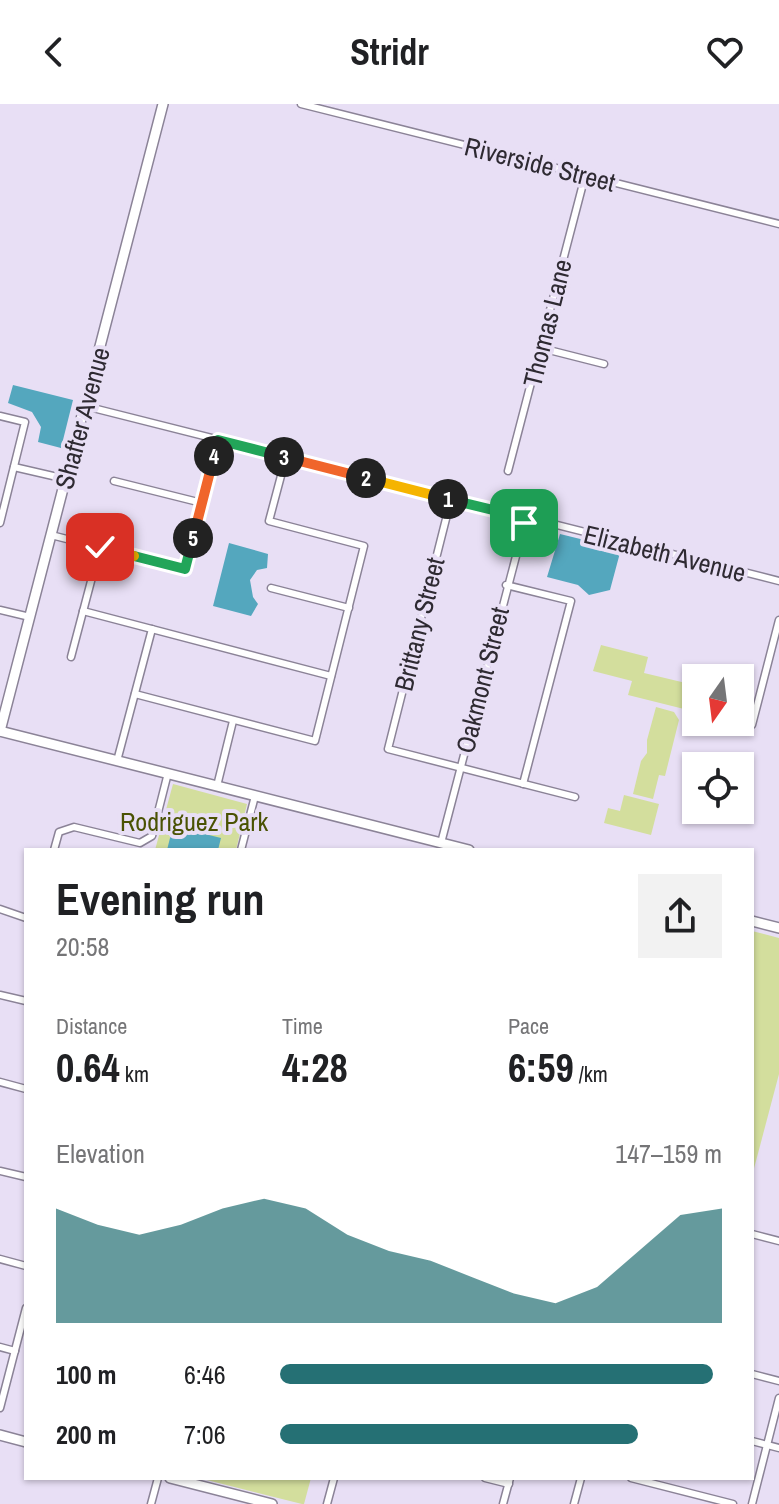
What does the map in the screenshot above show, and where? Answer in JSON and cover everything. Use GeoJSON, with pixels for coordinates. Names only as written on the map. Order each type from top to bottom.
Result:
{"type":"FeatureCollection","features":[{"type":"Feature","properties":{"kind":"main road","name":"Shafter Avenue"},"geometry":{"type":"LineString","coordinates":[[0,731],[163,104]]}},
{"type":"Feature","properties":{"kind":"main road"},"geometry":{"type":"LineString","coordinates":[[0,731],[461,848]]}},
{"type":"Feature","properties":{"kind":"main road"},"geometry":{"type":"LineString","coordinates":[[754,922],[779,928]]}},
{"type":"Feature","properties":{"kind":"main road"},"geometry":{"type":"LineString","coordinates":[[0,1435],[24,1441]]}},
{"type":"Feature","properties":{"kind":"main road"},"geometry":{"type":"LineString","coordinates":[[178,1480],[272,1504]]}},
{"type":"Feature","properties":{"kind":"street","name":"Riverside Street"},"geometry":{"type":"LineString","coordinates":[[301,104],[779,224]]}},
{"type":"Feature","properties":{"kind":"street","name":"Thomas Lane"},"geometry":{"type":"LineString","coordinates":[[508,471],[585,176]]}},
{"type":"Feature","properties":{"kind":"street"},"geometry":{"type":"LineString","coordinates":[[541,348],[604,364]]}},
{"type":"Feature","properties":{"kind":"street","name":"Elizabeth Avenue"},"geometry":{"type":"LineString","coordinates":[[85,406],[779,581]]}},
{"type":"Feature","properties":{"kind":"street"},"geometry":{"type":"LineString","coordinates":[[0,416],[25,422],[0,523]]}},
{"type":"Feature","properties":{"kind":"street"},"geometry":{"type":"LineString","coordinates":[[51,535],[185,569],[218,440]]}},
{"type":"Feature","properties":{"kind":"street"},"geometry":{"type":"LineString","coordinates":[[135,694],[315,741],[364,546],[269,521],[286,457]]}},
{"type":"Feature","properties":{"kind":"street"},"geometry":{"type":"LineString","coordinates":[[14,467],[66,479]]}},
{"type":"Feature","properties":{"kind":"street"},"geometry":{"type":"LineString","coordinates":[[114,481],[202,503]]}},
{"type":"Feature","properties":{"kind":"street","name":"Brittany Street"},"geometry":{"type":"LineString","coordinates":[[451,499],[388,749],[460,768]]}},
{"type":"Feature","properties":{"kind":"street","name":"Oakmont Street"},"geometry":{"type":"LineString","coordinates":[[441,843],[526,518]]}},
{"type":"Feature","properties":{"kind":"street"},"geometry":{"type":"LineString","coordinates":[[71,657],[100,547]]}},
{"type":"Feature","properties":{"kind":"street"},"geometry":{"type":"LineString","coordinates":[[506,585],[571,601],[523,784]]}},
{"type":"Feature","properties":{"kind":"street"},"geometry":{"type":"LineString","coordinates":[[271,588],[349,608]]}},
{"type":"Feature","properties":{"kind":"street"},"geometry":{"type":"LineString","coordinates":[[0,610],[30,617]]}},
{"type":"Feature","properties":{"kind":"street"},"geometry":{"type":"LineString","coordinates":[[83,611],[331,676]]}},
{"type":"Feature","properties":{"kind":"street"},"geometry":{"type":"LineString","coordinates":[[754,717],[779,620]]}},
{"type":"Feature","properties":{"kind":"street"},"geometry":{"type":"LineString","coordinates":[[117,761],[152,629]]}},
{"type":"Feature","properties":{"kind":"street"},"geometry":{"type":"LineString","coordinates":[[217,786],[233,721]]}},
{"type":"Feature","properties":{"kind":"street"},"geometry":{"type":"LineString","coordinates":[[460,768],[575,797]]}},
{"type":"Feature","properties":{"kind":"street"},"geometry":{"type":"LineString","coordinates":[[55,848],[59,832],[74,827],[121,843],[140,843],[152,836],[168,773]]}},
{"type":"Feature","properties":{"kind":"street"},"geometry":{"type":"LineString","coordinates":[[242,848],[255,796]]}},
{"type":"Feature","properties":{"kind":"street"},"geometry":{"type":"LineString","coordinates":[[0,909],[24,917]]}},
{"type":"Feature","properties":{"kind":"street"},"geometry":{"type":"LineString","coordinates":[[0,995],[24,1001]]}},
{"type":"Feature","properties":{"kind":"street"},"geometry":{"type":"LineString","coordinates":[[0,1082],[24,1088]]}},
{"type":"Feature","properties":{"kind":"street"},"geometry":{"type":"LineString","coordinates":[[0,1171],[24,1177]]}},
{"type":"Feature","properties":{"kind":"street"},"geometry":{"type":"LineString","coordinates":[[754,1235],[779,1241]]}},
{"type":"Feature","properties":{"kind":"street"},"geometry":{"type":"LineString","coordinates":[[0,1259],[24,1265]]}},
{"type":"Feature","properties":{"kind":"street"},"geometry":{"type":"LineString","coordinates":[[0,1408],[24,1316]]}},
{"type":"Feature","properties":{"kind":"street"},"geometry":{"type":"LineString","coordinates":[[0,1347],[15,1351]]}},
{"type":"Feature","properties":{"kind":"street"},"geometry":{"type":"LineString","coordinates":[[754,1375],[779,1381]]}},
{"type":"Feature","properties":{"kind":"street"},"geometry":{"type":"LineString","coordinates":[[752,1504],[779,1398]]}},
{"type":"Feature","properties":{"kind":"street"},"geometry":{"type":"LineString","coordinates":[[754,1442],[779,1448]]}},
{"type":"Feature","properties":{"kind":"street"},"geometry":{"type":"LineString","coordinates":[[151,1504],[157,1480]]}},
{"type":"Feature","properties":{"kind":"street"},"geometry":{"type":"LineString","coordinates":[[327,1504],[333,1480]]}},
{"type":"Feature","properties":{"kind":"street"},"geometry":{"type":"LineString","coordinates":[[574,1504],[580,1480]]}},
{"type":"Feature","properties":{"kind":"street"},"geometry":{"type":"LineString","coordinates":[[639,1480],[733,1504]]}},
{"type":"Feature","properties":{"kind":"street"},"geometry":{"type":"LineString","coordinates":[[503,1504],[509,1481]]}},
{"type":"Feature","properties":{"kind":"green space"},"geometry":{"type":"Polygon","coordinates":[[[601,645],[648,657],[644,673],[682,682],[682,708],[628,695],[632,681],[593,671],[601,645]]]}},
{"type":"Feature","properties":{"kind":"green space"},"geometry":{"type":"Polygon","coordinates":[[[656,707],[674,712],[679,720],[665,776],[659,775],[653,799],[633,794],[641,761],[647,753],[647,740],[656,707]]]}},
{"type":"Feature","properties":{"kind":"green space","name":"Rodriguez Park"},"geometry":{"type":"Polygon","coordinates":[[[173,784],[247,804],[236,848],[156,848],[173,784]]]}},
{"type":"Feature","properties":{"kind":"green space"},"geometry":{"type":"Polygon","coordinates":[[[624,795],[659,804],[651,835],[604,823],[608,808],[620,811],[624,795]]]}},
{"type":"Feature","properties":{"kind":"green space"},"geometry":{"type":"Polygon","coordinates":[[[754,932],[779,938],[779,1074],[754,1168],[754,932]]]}},
{"type":"Feature","properties":{"kind":"green space"},"geometry":{"type":"Polygon","coordinates":[[[207,1480],[310,1480],[302,1504],[207,1480]]]}},
{"type":"Feature","properties":{"kind":"water"},"geometry":{"type":"Polygon","coordinates":[[[13,385],[73,400],[61,448],[38,442],[41,427],[32,412],[8,403],[13,385]]]}},
{"type":"Feature","properties":{"kind":"water"},"geometry":{"type":"Polygon","coordinates":[[[560,534],[621,549],[610,590],[589,595],[578,585],[547,577],[560,534]]]}},
{"type":"Feature","properties":{"kind":"water"},"geometry":{"type":"Polygon","coordinates":[[[229,543],[268,554],[267,568],[257,570],[250,580],[253,597],[258,604],[251,616],[213,606],[229,543]]]}},
{"type":"Feature","properties":{"kind":"water"},"geometry":{"type":"Polygon","coordinates":[[[173,826],[221,838],[218,848],[168,848],[173,826]]]}},
{"type":"Feature","properties":{"kind":"route"},"geometry":{"type":"LineString","coordinates":[[100,547],[185,569],[218,440],[526,518],[524,523]]}}]}
